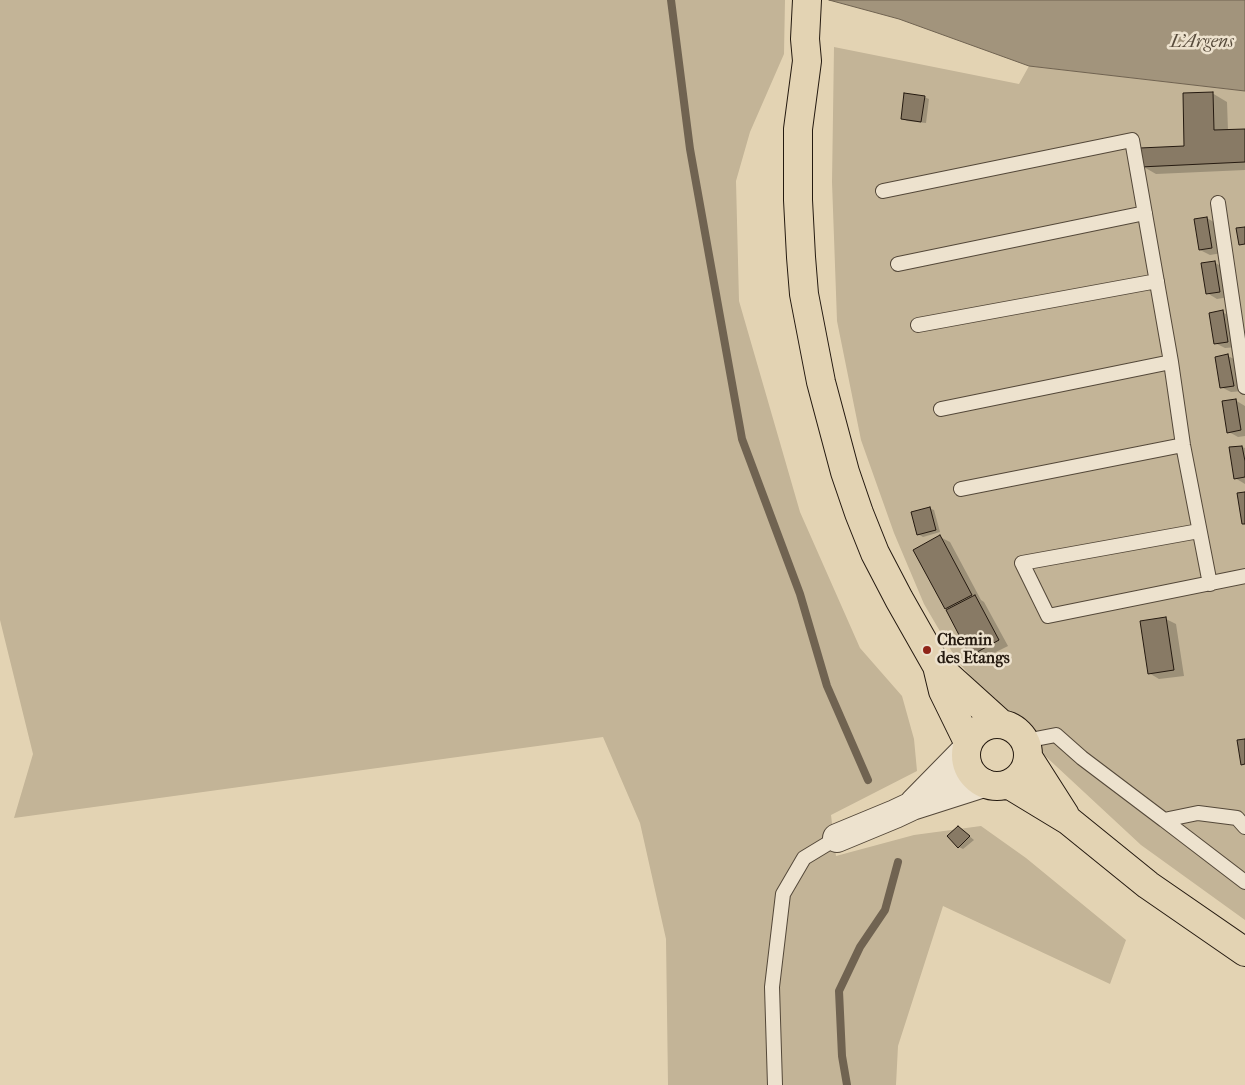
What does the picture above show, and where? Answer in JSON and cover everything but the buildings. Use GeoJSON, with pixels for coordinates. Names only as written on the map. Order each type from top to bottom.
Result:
{"type":"FeatureCollection","features":[{"type":"Feature","properties":{"kind":"main road"},"geometry":{"type":"LineString","coordinates":[[807,0],[805,39],[807,61],[798,129],[798,200],[804,294],[821,382],[845,472],[875,554],[937,666],[943,691],[967,746]]}},
{"type":"Feature","properties":{"kind":"main road"},"geometry":{"type":"LineString","coordinates":[[937,666],[1000,723]]}},
{"type":"Feature","properties":{"kind":"main road"},"geometry":{"type":"LineString","coordinates":[[1069,821],[1026,749],[1020,734],[1015,729],[1000,723],[981,727],[974,733],[967,746],[966,761],[969,770],[975,778],[996,784],[1069,821],[1148,885],[1245,952]]}},
{"type":"Feature","properties":{"kind":"main road"},"geometry":{"type":"LineString","coordinates":[[996,784],[1016,780],[1022,774],[1026,766],[1026,749]]}},
{"type":"Feature","properties":{"kind":"street"},"geometry":{"type":"LineString","coordinates":[[903,810],[967,746]]}},
{"type":"Feature","properties":{"kind":"street"},"geometry":{"type":"LineString","coordinates":[[837,838],[903,810],[996,784]]}},
{"type":"Feature","properties":{"kind":"lane"},"geometry":{"type":"LineString","coordinates":[[883,191],[1132,140],[1171,362],[1183,445],[1210,584]]}},
{"type":"Feature","properties":{"kind":"lane"},"geometry":{"type":"LineString","coordinates":[[1218,203],[1245,386]]}},
{"type":"Feature","properties":{"kind":"lane"},"geometry":{"type":"LineString","coordinates":[[898,264],[1145,214]]}},
{"type":"Feature","properties":{"kind":"lane"},"geometry":{"type":"LineString","coordinates":[[918,325],[1157,281]]}},
{"type":"Feature","properties":{"kind":"lane"},"geometry":{"type":"LineString","coordinates":[[941,409],[1171,362]]}},
{"type":"Feature","properties":{"kind":"lane"},"geometry":{"type":"LineString","coordinates":[[962,489],[1183,445]]}},
{"type":"Feature","properties":{"kind":"lane"},"geometry":{"type":"LineString","coordinates":[[1199,531],[1022,563],[1048,616],[1245,576]]}},
{"type":"Feature","properties":{"kind":"lane"},"geometry":{"type":"LineString","coordinates":[[1026,749],[1056,735],[1082,758],[1245,882]]}},
{"type":"Feature","properties":{"kind":"lane"},"geometry":{"type":"LineString","coordinates":[[1164,820],[1198,813],[1237,818],[1245,827]]}},
{"type":"Feature","properties":{"kind":"lane"},"geometry":{"type":"LineString","coordinates":[[775,1085],[772,987],[783,894],[804,858],[837,838]]}},
{"type":"Feature","properties":{"kind":"shaded area"},"geometry":{"type":"Polygon","coordinates":[[[0,0],[785,0],[784,54],[750,132],[736,181],[739,301],[800,512],[860,648],[902,696],[914,739],[917,771],[831,815],[836,856],[914,835],[981,826],[1026,858],[1126,940],[1110,984],[943,906],[898,1046],[896,1085],[668,1085],[666,939],[640,823],[603,737],[14,818],[33,754],[0,620],[0,0]]]}},
{"type":"Feature","properties":{"kind":"shaded area"},"geometry":{"type":"Polygon","coordinates":[[[834,47],[1019,84],[1029,66],[1245,91],[1245,920],[1141,845],[1028,740],[958,662],[924,604],[894,533],[861,440],[837,321],[832,182],[834,47]]]}},
{"type":"Feature","properties":{"kind":"water","name":"L'Argens"},"geometry":{"type":"Polygon","coordinates":[[[829,0],[1245,0],[1245,91],[1029,66],[899,19],[829,0]]]}},
{"type":"Feature","properties":{"kind":"waterway"},"geometry":{"type":"LineString","coordinates":[[671,0],[690,149],[742,439],[800,594],[827,686],[868,780]]}},
{"type":"Feature","properties":{"kind":"waterway"},"geometry":{"type":"LineString","coordinates":[[847,1085],[842,1056],[839,991],[860,947],[885,910],[898,862]]}},
{"type":"Feature","properties":{"kind":"place","name":"Chemin des Etangs"},"geometry":{"type":"Point","coordinates":[927,650]}}]}
